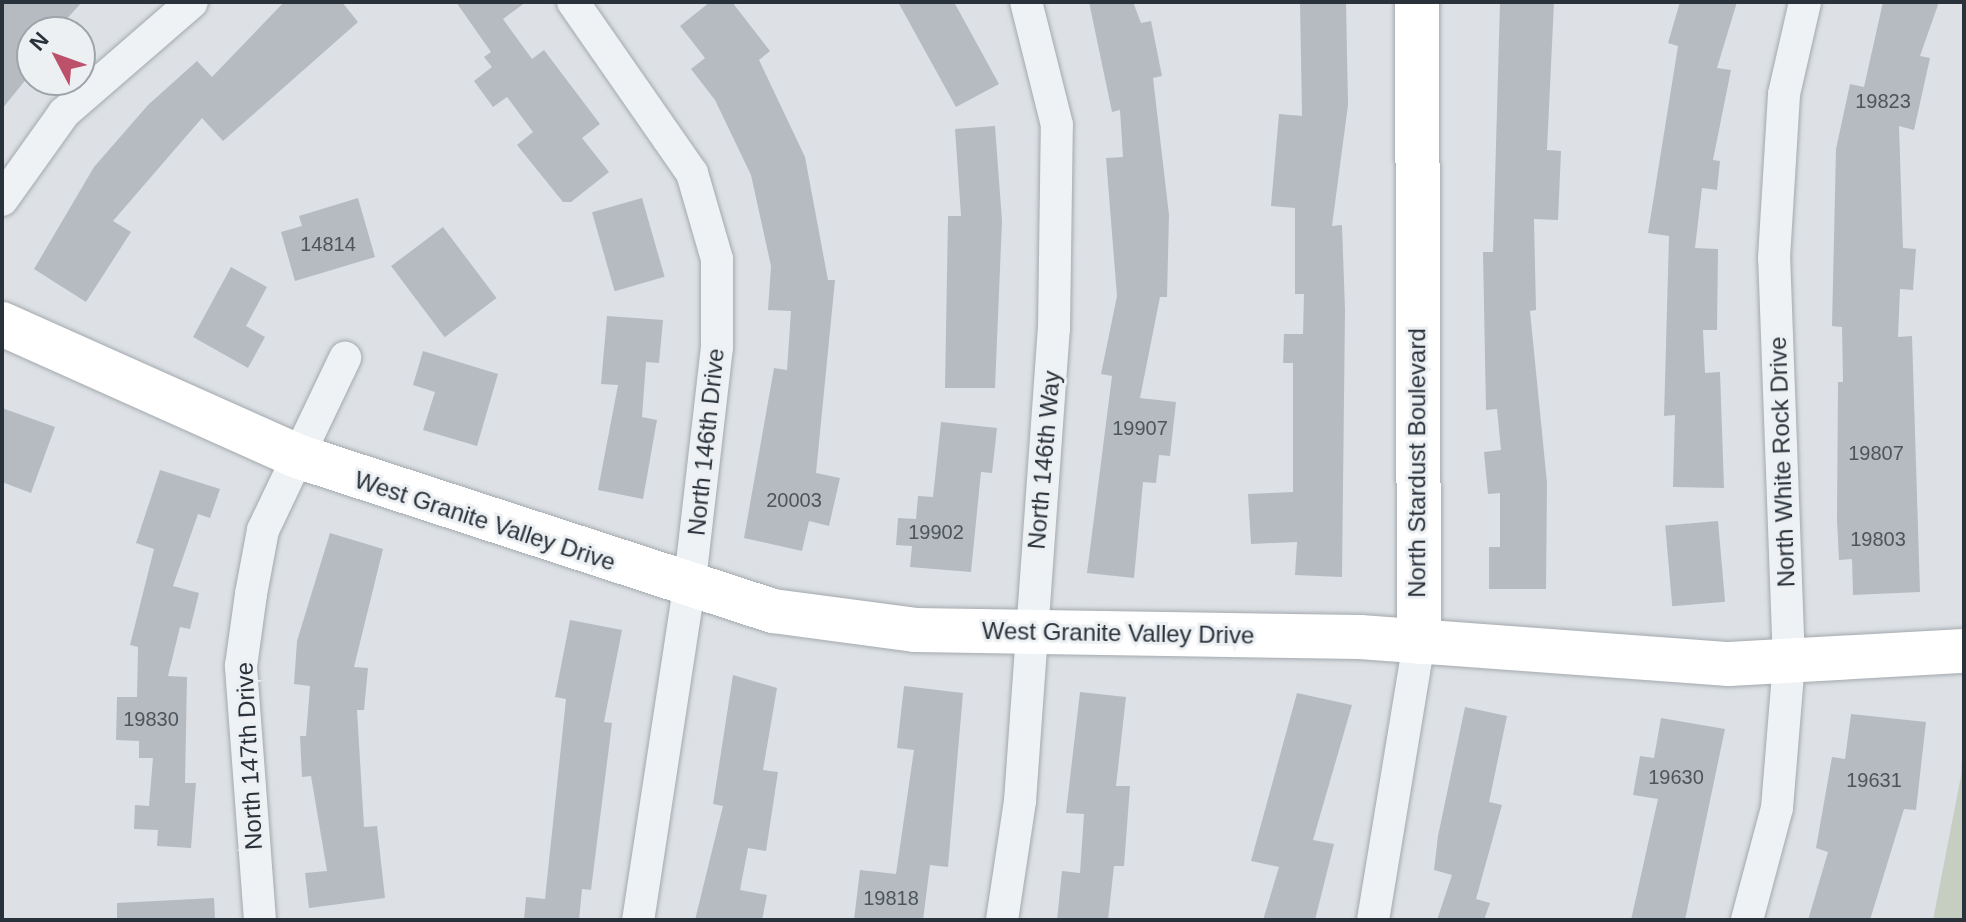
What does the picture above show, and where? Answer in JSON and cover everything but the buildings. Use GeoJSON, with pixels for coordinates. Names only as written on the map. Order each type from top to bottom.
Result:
{"type":"FeatureCollection","features":[{"type":"Feature","properties":{"kind":"street"},"geometry":{"type":"LineString","coordinates":[[2,200],[64,113],[192,2]]}},
{"type":"Feature","properties":{"kind":"street","name":"North 146th Drive"},"geometry":{"type":"LineString","coordinates":[[573,2],[692,173],[717,259],[717,347],[689,588],[638,920]]}},
{"type":"Feature","properties":{"kind":"street","name":"North 146th Way"},"geometry":{"type":"LineString","coordinates":[[1002,920],[1020,801],[1054,329],[1057,125],[1026,2]]}},
{"type":"Feature","properties":{"kind":"street","name":"North Stardust Boulevard"},"geometry":{"type":"LineString","coordinates":[[1373,920],[1419,642],[1417,2]]}},
{"type":"Feature","properties":{"kind":"street","name":"North White Rock Drive"},"geometry":{"type":"LineString","coordinates":[[1747,920],[1777,808],[1789,663],[1774,258],[1784,94],[1805,2]]}},
{"type":"Feature","properties":{"kind":"street","name":"West Granite Valley Drive"},"geometry":{"type":"LineString","coordinates":[[2,324],[297,456],[689,588],[773,611],[915,630],[1419,642],[1789,663],[1964,651]]}},
{"type":"Feature","properties":{"kind":"street"},"geometry":{"type":"LineString","coordinates":[[297,456],[345,358]]}},
{"type":"Feature","properties":{"kind":"street","name":"North 147th Drive"},"geometry":{"type":"LineString","coordinates":[[260,920],[241,666],[263,530],[297,456]]}},
{"type":"Feature","properties":{"kind":"green space"},"geometry":{"type":"Polygon","coordinates":[[[1964,718],[1964,920],[1933,920],[1961,776],[1964,718]]]}}]}
